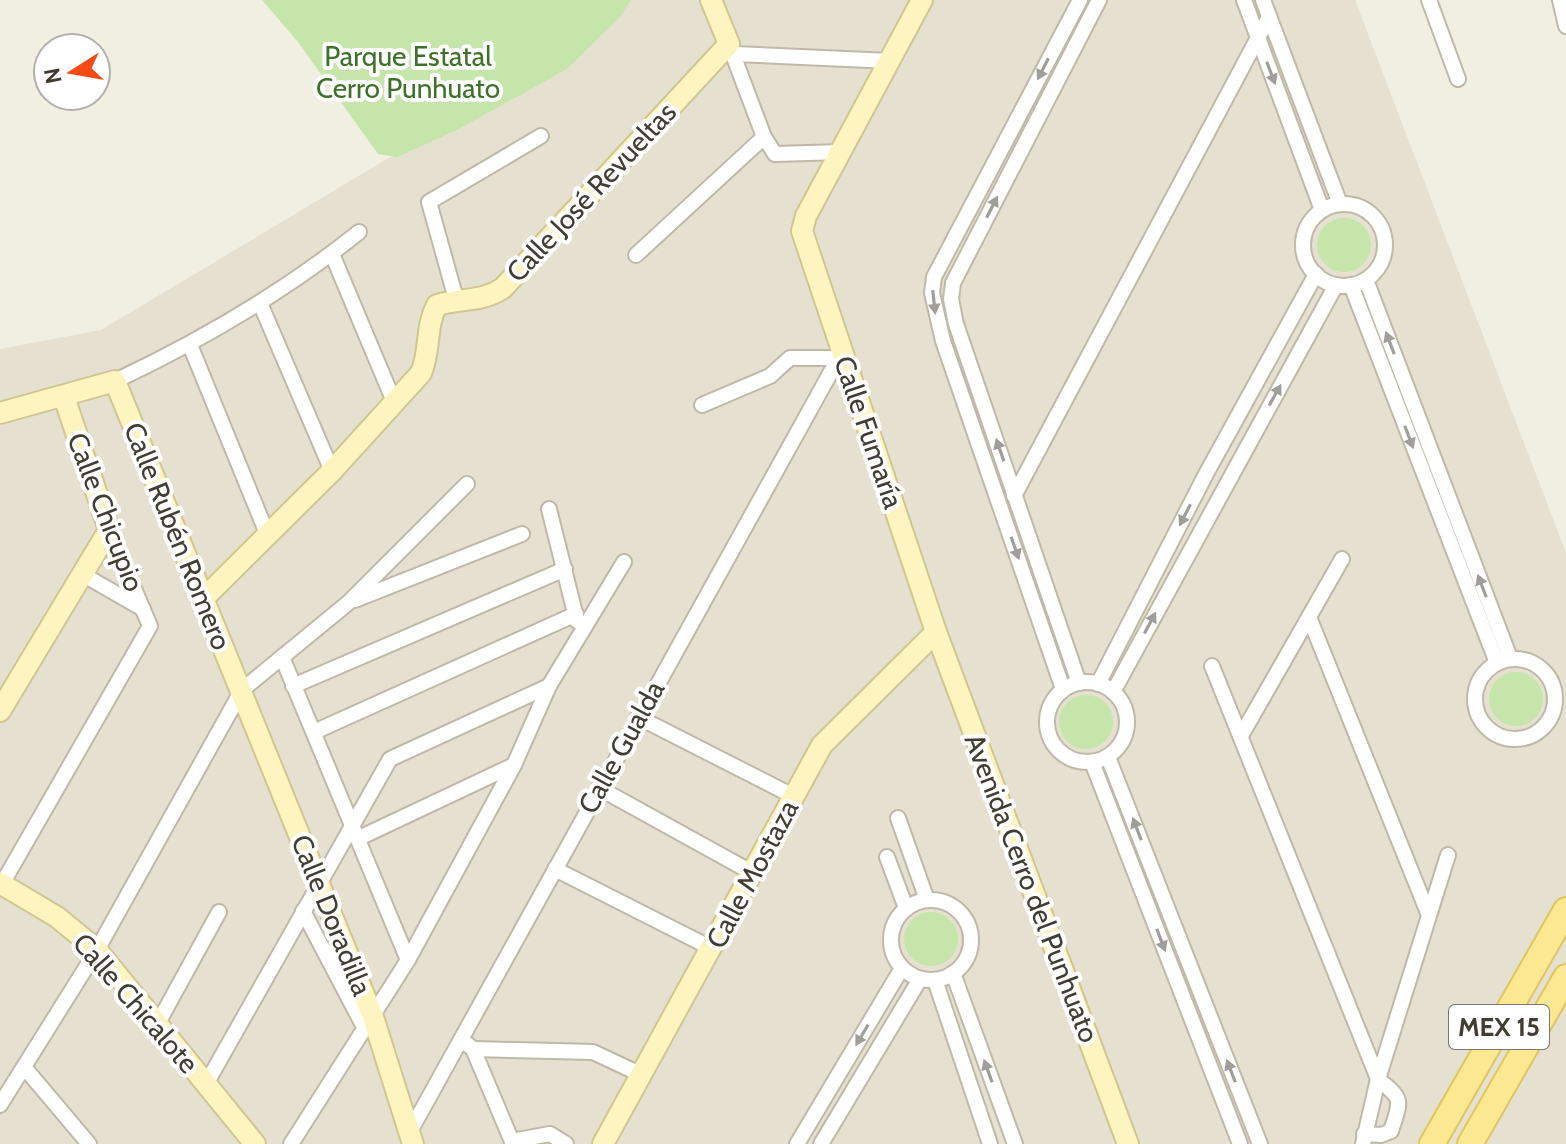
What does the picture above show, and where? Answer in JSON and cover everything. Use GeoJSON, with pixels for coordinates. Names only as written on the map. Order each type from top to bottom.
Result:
{"type":"FeatureCollection","features":[{"type":"Feature","properties":{"kind":"main road","name":"MEX 15"},"geometry":{"type":"LineString","coordinates":[[1432,1144],[1566,910]]}},
{"type":"Feature","properties":{"kind":"main road","name":"MEX 15"},"geometry":{"type":"LineString","coordinates":[[1474,1140],[1566,977]]}},
{"type":"Feature","properties":{"kind":"street"},"geometry":{"type":"LineString","coordinates":[[711,0],[764,137],[775,154],[842,152],[922,0]]}},
{"type":"Feature","properties":{"kind":"street"},"geometry":{"type":"LineString","coordinates":[[1063,689],[943,341],[932,293],[934,277],[1080,0]]}},
{"type":"Feature","properties":{"kind":"street"},"geometry":{"type":"LineString","coordinates":[[1079,683],[956,324],[951,299],[953,283],[1099,0]]}},
{"type":"Feature","properties":{"kind":"street"},"geometry":{"type":"LineString","coordinates":[[1244,0],[1322,210]]}},
{"type":"Feature","properties":{"kind":"street"},"geometry":{"type":"LineString","coordinates":[[1263,0],[1340,204]]}},
{"type":"Feature","properties":{"kind":"street"},"geometry":{"type":"LineString","coordinates":[[1429,0],[1458,79]]}},
{"type":"Feature","properties":{"kind":"street"},"geometry":{"type":"LineString","coordinates":[[1560,0],[1566,26]]}},
{"type":"Feature","properties":{"kind":"street"},"geometry":{"type":"LineString","coordinates":[[1003,513],[1269,17]]}},
{"type":"Feature","properties":{"kind":"street"},"geometry":{"type":"LineString","coordinates":[[732,49],[891,61]]}},
{"type":"Feature","properties":{"kind":"street","name":"Calle José Revueltas"},"geometry":{"type":"LineString","coordinates":[[456,299],[487,298],[503,288],[732,49]]}},
{"type":"Feature","properties":{"kind":"street"},"geometry":{"type":"LineString","coordinates":[[1017,120],[1034,127]]}},
{"type":"Feature","properties":{"kind":"street"},"geometry":{"type":"LineString","coordinates":[[202,600],[332,471],[421,373],[428,356],[430,318],[437,305],[456,299],[429,202],[541,136]]}},
{"type":"Feature","properties":{"kind":"street"},"geometry":{"type":"LineString","coordinates":[[636,255],[764,137]]}},
{"type":"Feature","properties":{"kind":"street","name":"Calle Fumaría"},"geometry":{"type":"LineString","coordinates":[[842,152],[806,216],[802,231],[839,355],[936,632]]}},
{"type":"Feature","properties":{"kind":"street"},"geometry":{"type":"LineString","coordinates":[[1113,692],[1224,485],[1351,283],[1377,269],[1384,255],[1385,239],[1380,224],[1370,212],[1356,205],[1340,204],[1322,210],[1312,220],[1304,248],[1316,274]]}},
{"type":"Feature","properties":{"kind":"street"},"geometry":{"type":"LineString","coordinates":[[0,413],[115,381],[190,345],[260,303],[359,232]]}},
{"type":"Feature","properties":{"kind":"street"},"geometry":{"type":"LineString","coordinates":[[332,254],[395,404]]}},
{"type":"Feature","properties":{"kind":"street"},"geometry":{"type":"LineString","coordinates":[[1316,274],[1351,283]]}},
{"type":"Feature","properties":{"kind":"street"},"geometry":{"type":"LineString","coordinates":[[1098,684],[1206,474],[1316,274]]}},
{"type":"Feature","properties":{"kind":"street"},"geometry":{"type":"LineString","coordinates":[[1351,283],[1438,470],[1503,660]]}},
{"type":"Feature","properties":{"kind":"street"},"geometry":{"type":"LineString","coordinates":[[1351,283],[1423,475],[1503,660]]}},
{"type":"Feature","properties":{"kind":"street"},"geometry":{"type":"LineString","coordinates":[[260,303],[332,471]]}},
{"type":"Feature","properties":{"kind":"street"},"geometry":{"type":"LineString","coordinates":[[190,345],[268,536]]}},
{"type":"Feature","properties":{"kind":"street"},"geometry":{"type":"LineString","coordinates":[[702,405],[770,376],[790,358],[839,355]]}},
{"type":"Feature","properties":{"kind":"street","name":"Calle Gualda"},"geometry":{"type":"LineString","coordinates":[[408,1141],[468,1044],[555,869],[839,355]]}},
{"type":"Feature","properties":{"kind":"street","name":"Calle Rubén Romero"},"geometry":{"type":"LineString","coordinates":[[115,381],[202,600],[242,690]]}},
{"type":"Feature","properties":{"kind":"street","name":"Calle Chicupio"},"geometry":{"type":"LineString","coordinates":[[1,883],[150,626],[109,530],[64,397]]}},
{"type":"Feature","properties":{"kind":"street"},"geometry":{"type":"LineString","coordinates":[[1423,475],[1438,470]]}},
{"type":"Feature","properties":{"kind":"street"},"geometry":{"type":"LineString","coordinates":[[1206,474],[1224,485]]}},
{"type":"Feature","properties":{"kind":"street"},"geometry":{"type":"LineString","coordinates":[[0,1105],[97,950],[242,690],[348,603],[467,484]]}},
{"type":"Feature","properties":{"kind":"street"},"geometry":{"type":"LineString","coordinates":[[549,509],[580,637]]}},
{"type":"Feature","properties":{"kind":"street"},"geometry":{"type":"LineString","coordinates":[[0,711],[109,530]]}},
{"type":"Feature","properties":{"kind":"street"},"geometry":{"type":"LineString","coordinates":[[348,603],[522,534]]}},
{"type":"Feature","properties":{"kind":"street"},"geometry":{"type":"LineString","coordinates":[[1242,734],[1342,559]]}},
{"type":"Feature","properties":{"kind":"street"},"geometry":{"type":"LineString","coordinates":[[291,1144],[408,960],[514,765],[549,686],[624,562]]}},
{"type":"Feature","properties":{"kind":"street"},"geometry":{"type":"LineString","coordinates":[[293,686],[565,569]]}},
{"type":"Feature","properties":{"kind":"street"},"geometry":{"type":"LineString","coordinates":[[82,574],[143,609]]}},
{"type":"Feature","properties":{"kind":"street"},"geometry":{"type":"LineString","coordinates":[[314,732],[576,614]]}},
{"type":"Feature","properties":{"kind":"street"},"geometry":{"type":"LineString","coordinates":[[1309,617],[1428,913]]}},
{"type":"Feature","properties":{"kind":"street","name":"Calle Mostaza"},"geometry":{"type":"LineString","coordinates":[[603,1144],[713,949],[751,872],[822,745],[840,723],[936,632]]}},
{"type":"Feature","properties":{"kind":"street","name":"Avenida Cerro del Punhuato"},"geometry":{"type":"LineString","coordinates":[[936,632],[1128,1144]]}},
{"type":"Feature","properties":{"kind":"street"},"geometry":{"type":"LineString","coordinates":[[282,657],[408,960]]}},
{"type":"Feature","properties":{"kind":"street"},"geometry":{"type":"LineString","coordinates":[[1503,660],[1537,665],[1554,687],[1552,715],[1545,727],[1520,740],[1493,733],[1476,711],[1478,683],[1503,660]]}},
{"type":"Feature","properties":{"kind":"street"},"geometry":{"type":"LineString","coordinates":[[1212,666],[1242,734],[1378,1079],[1398,1096],[1400,1102],[1391,1131],[1363,1139],[1378,1079],[1448,855]]}},
{"type":"Feature","properties":{"kind":"street"},"geometry":{"type":"LineString","coordinates":[[1079,683],[1098,684],[1113,692],[1126,713],[1127,725],[1118,748],[1108,757],[1092,762],[1069,759],[1052,743],[1048,731],[1049,708],[1063,689],[1079,683]]}},
{"type":"Feature","properties":{"kind":"street"},"geometry":{"type":"LineString","coordinates":[[206,1084],[390,759],[549,686]]}},
{"type":"Feature","properties":{"kind":"street","name":"Calle Doradilla"},"geometry":{"type":"LineString","coordinates":[[242,690],[319,882],[408,1141]]}},
{"type":"Feature","properties":{"kind":"street"},"geometry":{"type":"LineString","coordinates":[[638,717],[793,796]]}},
{"type":"Feature","properties":{"kind":"street"},"geometry":{"type":"LineString","coordinates":[[1108,757],[1260,1144]]}},
{"type":"Feature","properties":{"kind":"street"},"geometry":{"type":"LineString","coordinates":[[1092,762],[1240,1144]]}},
{"type":"Feature","properties":{"kind":"street"},"geometry":{"type":"LineString","coordinates":[[359,838],[514,765]]}},
{"type":"Feature","properties":{"kind":"street"},"geometry":{"type":"LineString","coordinates":[[599,788],[751,872]]}},
{"type":"Feature","properties":{"kind":"street"},"geometry":{"type":"LineString","coordinates":[[898,818],[927,900]]}},
{"type":"Feature","properties":{"kind":"street"},"geometry":{"type":"LineString","coordinates":[[887,857],[906,908]]}},
{"type":"Feature","properties":{"kind":"street"},"geometry":{"type":"LineString","coordinates":[[555,869],[713,949]]}},
{"type":"Feature","properties":{"kind":"street","name":"Calle Chicalote"},"geometry":{"type":"LineString","coordinates":[[1,883],[57,917],[97,950],[255,1144]]}},
{"type":"Feature","properties":{"kind":"street"},"geometry":{"type":"LineString","coordinates":[[1425,1144],[1487,1028],[1566,894]]}},
{"type":"Feature","properties":{"kind":"street"},"geometry":{"type":"LineString","coordinates":[[927,900],[953,906],[969,927],[969,953],[953,973],[927,979],[902,968],[892,949],[891,937],[898,916],[906,908],[927,900]]}},
{"type":"Feature","properties":{"kind":"street"},"geometry":{"type":"LineString","coordinates":[[303,911],[369,1023]]}},
{"type":"Feature","properties":{"kind":"street"},"geometry":{"type":"LineString","coordinates":[[158,1023],[219,912]]}},
{"type":"Feature","properties":{"kind":"street"},"geometry":{"type":"LineString","coordinates":[[1172,968],[1188,961]]}},
{"type":"Feature","properties":{"kind":"street"},"geometry":{"type":"LineString","coordinates":[[797,1144],[902,968]]}},
{"type":"Feature","properties":{"kind":"street"},"geometry":{"type":"LineString","coordinates":[[953,973],[1015,1144]]}},
{"type":"Feature","properties":{"kind":"street"},"geometry":{"type":"LineString","coordinates":[[821,1144],[927,979]]}},
{"type":"Feature","properties":{"kind":"street"},"geometry":{"type":"LineString","coordinates":[[927,979],[990,1144]]}},
{"type":"Feature","properties":{"kind":"street"},"geometry":{"type":"LineString","coordinates":[[566,1144],[550,1134],[512,1142],[468,1044],[593,1052],[642,1075]]}},
{"type":"Feature","properties":{"kind":"street"},"geometry":{"type":"LineString","coordinates":[[24,1067],[89,1144]]}},
{"type":"Feature","properties":{"kind":"shaded area"},"geometry":{"type":"Polygon","coordinates":[[[616,0],[1355,0],[1566,553],[1566,1144],[0,1144],[0,349],[101,330],[571,49],[616,0]]]}},
{"type":"Feature","properties":{"kind":"green space","name":"Parque Estatal Cerro Punhuato"},"geometry":{"type":"Polygon","coordinates":[[[262,0],[631,0],[620,17],[567,69],[457,130],[397,157],[378,154],[298,42],[262,0]]]}},
{"type":"Feature","properties":{"kind":"green space"},"geometry":{"type":"Polygon","coordinates":[[[1344,218],[1363,226],[1371,245],[1363,264],[1344,272],[1325,264],[1317,245],[1325,226],[1344,218]]]}},
{"type":"Feature","properties":{"kind":"green space"},"geometry":{"type":"Polygon","coordinates":[[[1516,672],[1535,680],[1543,699],[1535,718],[1516,726],[1497,718],[1489,699],[1497,680],[1516,672]]]}},
{"type":"Feature","properties":{"kind":"green space"},"geometry":{"type":"Polygon","coordinates":[[[1086,695],[1105,703],[1113,722],[1105,741],[1086,749],[1067,741],[1059,722],[1067,703],[1086,695]]]}},
{"type":"Feature","properties":{"kind":"green space"},"geometry":{"type":"Polygon","coordinates":[[[931,912],[950,920],[958,939],[950,958],[931,966],[912,958],[904,939],[912,920],[931,912]]]}}]}
